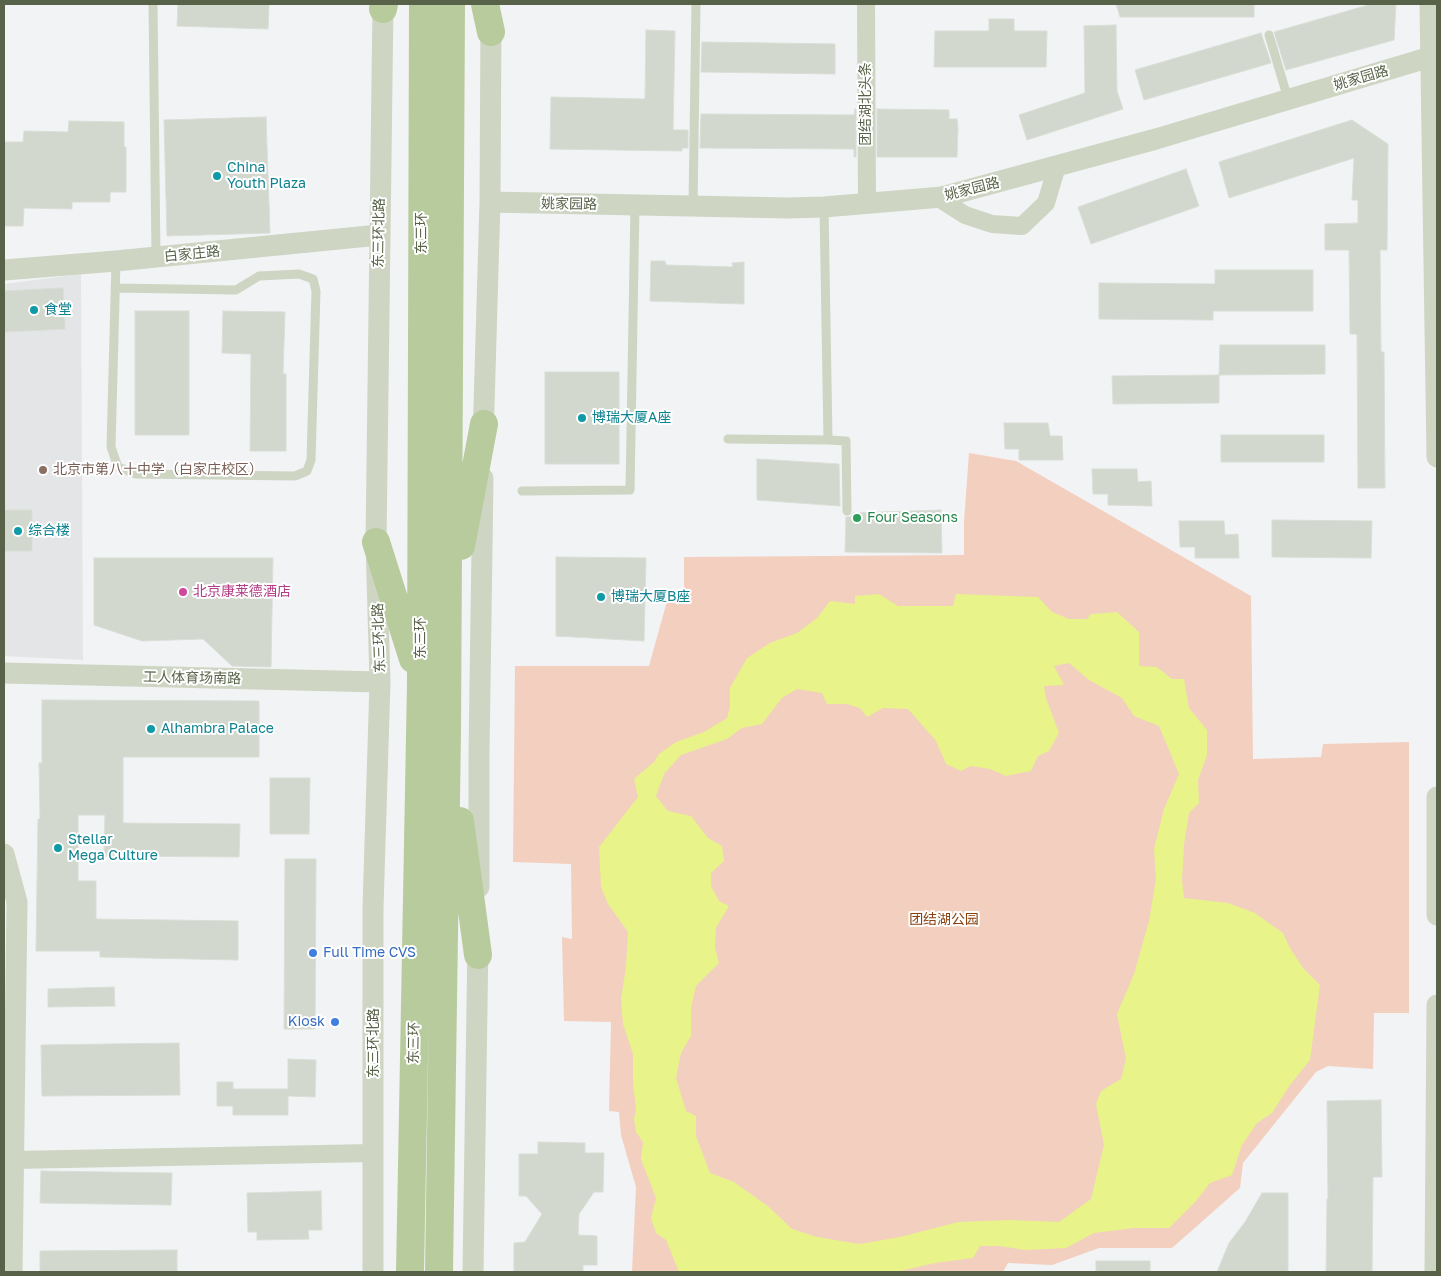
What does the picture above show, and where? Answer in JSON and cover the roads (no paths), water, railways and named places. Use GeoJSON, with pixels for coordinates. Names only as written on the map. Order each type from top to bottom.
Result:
{"type":"FeatureCollection","features":[{"type":"Feature","properties":{"kind":"highway","name":"东三环"},"geometry":{"type":"LineString","coordinates":[[410,1269],[420,683],[423,4]]}},
{"type":"Feature","properties":{"kind":"highway","name":"东三环"},"geometry":{"type":"LineString","coordinates":[[440,1269],[448,616],[451,4]]}},
{"type":"Feature","properties":{"kind":"highway"},"geometry":{"type":"LineString","coordinates":[[485,4],[491,32]]}},
{"type":"Feature","properties":{"kind":"highway"},"geometry":{"type":"LineString","coordinates":[[448,616],[484,424]]}},
{"type":"Feature","properties":{"kind":"highway"},"geometry":{"type":"LineString","coordinates":[[376,542],[420,683]]}},
{"type":"Feature","properties":{"kind":"highway"},"geometry":{"type":"LineString","coordinates":[[447,731],[478,956]]}},
{"type":"Feature","properties":{"kind":"street"},"geometry":{"type":"LineString","coordinates":[[474,1272],[479,754],[484,424],[490,202],[491,4]]}},
{"type":"Feature","properties":{"kind":"street","name":"团结湖北头条"},"geometry":{"type":"LineString","coordinates":[[866,4],[867,204]]}},
{"type":"Feature","properties":{"kind":"street"},"geometry":{"type":"LineString","coordinates":[[1430,4],[1434,57],[1437,457]]}},
{"type":"Feature","properties":{"kind":"street","name":"东三环北路"},"geometry":{"type":"LineString","coordinates":[[373,1272],[374,908],[380,682],[376,542],[383,6]]}},
{"type":"Feature","properties":{"kind":"street","name":"姚家园路"},"geometry":{"type":"LineString","coordinates":[[490,202],[788,208],[867,204],[937,197],[1156,139],[1434,57]]}},
{"type":"Feature","properties":{"kind":"street"},"geometry":{"type":"LineString","coordinates":[[937,197],[965,215],[992,224],[1022,226],[1046,203],[1057,166]]}},
{"type":"Feature","properties":{"kind":"street","name":"白家庄路"},"geometry":{"type":"LineString","coordinates":[[4,270],[379,235]]}},
{"type":"Feature","properties":{"kind":"street","name":"工人体育场南路"},"geometry":{"type":"LineString","coordinates":[[4,674],[380,682]]}},
{"type":"Feature","properties":{"kind":"street"},"geometry":{"type":"LineString","coordinates":[[1437,797],[1437,914]]}},
{"type":"Feature","properties":{"kind":"street"},"geometry":{"type":"LineString","coordinates":[[4,854],[17,902],[12,1272]]}},
{"type":"Feature","properties":{"kind":"street"},"geometry":{"type":"LineString","coordinates":[[1435,1272],[1437,1005]]}},
{"type":"Feature","properties":{"kind":"street"},"geometry":{"type":"LineString","coordinates":[[14,1160],[373,1152]]}},
{"type":"Feature","properties":{"kind":"lane"},"geometry":{"type":"LineString","coordinates":[[152,4],[156,257]]}},
{"type":"Feature","properties":{"kind":"lane"},"geometry":{"type":"LineString","coordinates":[[693,206],[696,4]]}},
{"type":"Feature","properties":{"kind":"lane"},"geometry":{"type":"LineString","coordinates":[[1269,35],[1288,99]]}},
{"type":"Feature","properties":{"kind":"lane"},"geometry":{"type":"LineString","coordinates":[[522,491],[630,490],[635,205]]}},
{"type":"Feature","properties":{"kind":"lane"},"geometry":{"type":"LineString","coordinates":[[824,207],[828,440]]}},
{"type":"Feature","properties":{"kind":"lane"},"geometry":{"type":"LineString","coordinates":[[115,288],[236,290],[259,276],[299,274],[313,279],[316,291],[311,460],[307,471],[294,476],[136,474],[118,467],[111,447],[115,288],[116,261]]}},
{"type":"Feature","properties":{"kind":"lane"},"geometry":{"type":"LineString","coordinates":[[728,439],[846,441],[847,511]]}},
{"type":"Feature","properties":{"kind":"place","name":"China Youth Plaza"},"geometry":{"type":"Point","coordinates":[217,176]}},
{"type":"Feature","properties":{"kind":"place","name":"食堂"},"geometry":{"type":"Point","coordinates":[34,310]}},
{"type":"Feature","properties":{"kind":"place","name":"博瑞大厦A座"},"geometry":{"type":"Point","coordinates":[582,418]}},
{"type":"Feature","properties":{"kind":"place","name":"北京市第八十中学（白家庄校区）"},"geometry":{"type":"Point","coordinates":[43,470]}},
{"type":"Feature","properties":{"kind":"place","name":"Four Seasons"},"geometry":{"type":"Point","coordinates":[857,518]}},
{"type":"Feature","properties":{"kind":"place","name":"综合楼"},"geometry":{"type":"Point","coordinates":[18,531]}},
{"type":"Feature","properties":{"kind":"place","name":"北京康莱德酒店"},"geometry":{"type":"Point","coordinates":[183,592]}},
{"type":"Feature","properties":{"kind":"place","name":"博瑞大厦B座"},"geometry":{"type":"Point","coordinates":[601,597]}},
{"type":"Feature","properties":{"kind":"place","name":"Alhambra Palace"},"geometry":{"type":"Point","coordinates":[151,729]}},
{"type":"Feature","properties":{"kind":"place","name":"Stellar Mega Culture"},"geometry":{"type":"Point","coordinates":[58,848]}},
{"type":"Feature","properties":{"kind":"place","name":"Full Time CVS"},"geometry":{"type":"Point","coordinates":[313,953]}},
{"type":"Feature","properties":{"kind":"place","name":"Kiosk"},"geometry":{"type":"Point","coordinates":[335,1022]}},
{"type":"Feature","properties":{"kind":"park label","name":"团结湖公园"},"geometry":{"type":"Point","coordinates":[944,920]}}]}
